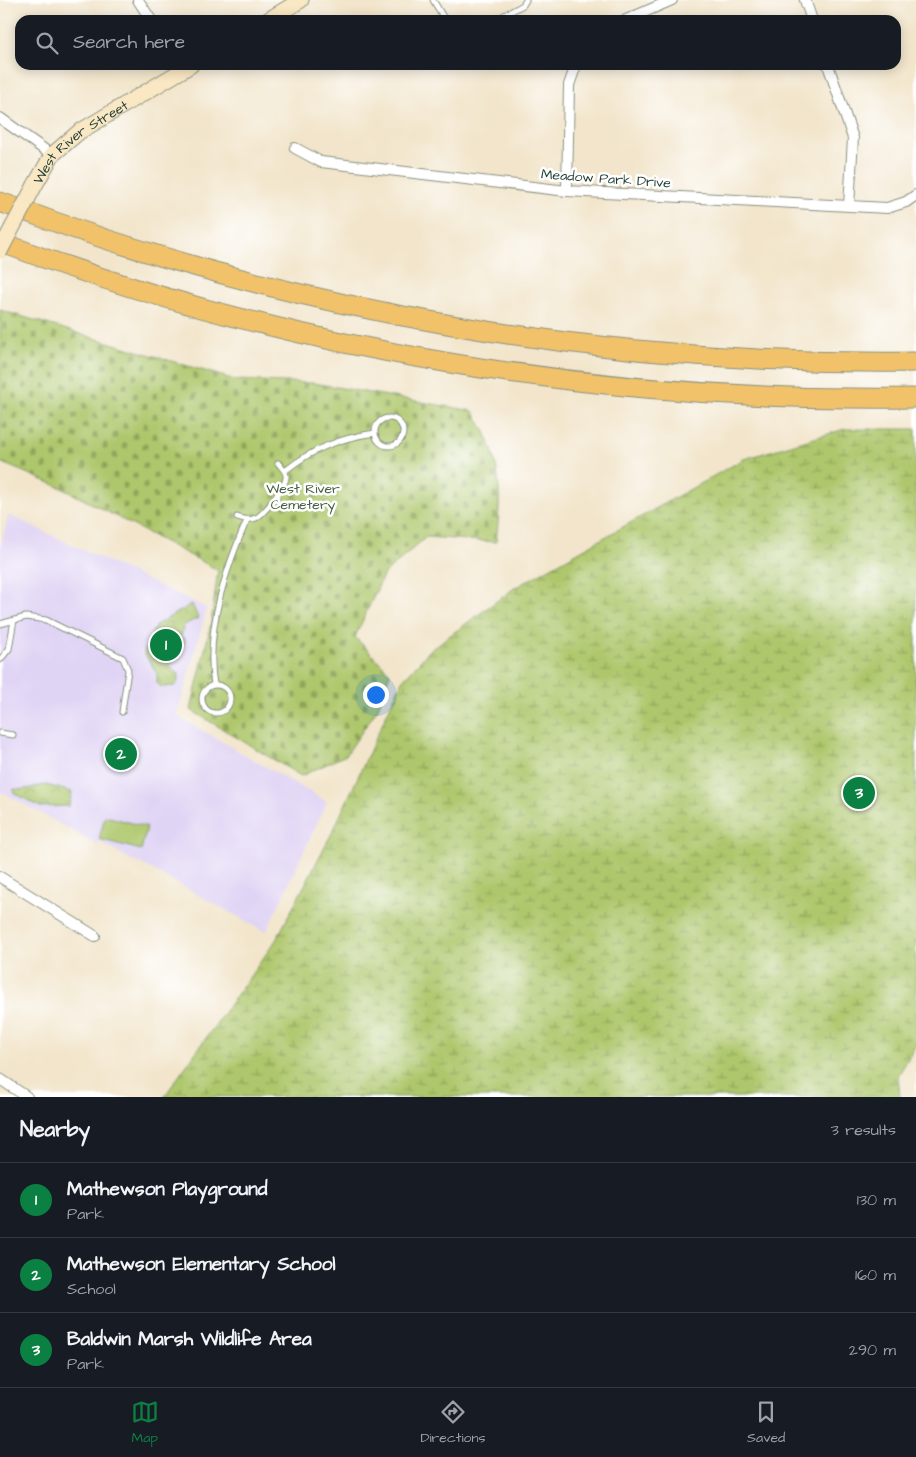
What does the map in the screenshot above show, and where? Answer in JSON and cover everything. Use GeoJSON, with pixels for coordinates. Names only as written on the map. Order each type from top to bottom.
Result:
{"type":"FeatureCollection","features":[{"type":"Feature","properties":{"kind":"highway"},"geometry":{"type":"LineString","coordinates":[[0,202],[138,250],[226,275],[347,305],[454,325],[553,340],[692,355],[801,361],[916,362]]}},
{"type":"Feature","properties":{"kind":"highway"},"geometry":{"type":"LineString","coordinates":[[0,242],[98,276],[206,308],[341,341],[461,364],[567,379],[688,391],[810,397],[916,398]]}},
{"type":"Feature","properties":{"kind":"street"},"geometry":{"type":"LineString","coordinates":[[138,0],[148,15]]}},
{"type":"Feature","properties":{"kind":"street"},"geometry":{"type":"LineString","coordinates":[[805,0],[810,15]]}},
{"type":"Feature","properties":{"kind":"street"},"geometry":{"type":"LineString","coordinates":[[637,15],[667,1]]}},
{"type":"Feature","properties":{"kind":"street"},"geometry":{"type":"LineString","coordinates":[[276,15],[295,2]]}},
{"type":"Feature","properties":{"kind":"street","name":"West River Street"},"geometry":{"type":"LineString","coordinates":[[0,251],[52,156],[79,132],[180,70]]}},
{"type":"Feature","properties":{"kind":"street"},"geometry":{"type":"LineString","coordinates":[[567,191],[569,85],[574,70]]}},
{"type":"Feature","properties":{"kind":"street"},"geometry":{"type":"LineString","coordinates":[[830,70],[853,138],[849,206]]}},
{"type":"Feature","properties":{"kind":"street"},"geometry":{"type":"LineString","coordinates":[[0,118],[52,156]]}},
{"type":"Feature","properties":{"kind":"street","name":"Meadow Park Drive"},"geometry":{"type":"LineString","coordinates":[[295,148],[321,162],[567,191],[887,208],[906,202],[916,195]]}},
{"type":"Feature","properties":{"kind":"street"},"geometry":{"type":"LineString","coordinates":[[0,877],[95,936]]}},
{"type":"Feature","properties":{"kind":"street"},"geometry":{"type":"LineString","coordinates":[[0,1079],[27,1097]]}},
{"type":"Feature","properties":{"kind":"lane"},"geometry":{"type":"LineString","coordinates":[[433,0],[442,15]]}},
{"type":"Feature","properties":{"kind":"lane"},"geometry":{"type":"LineString","coordinates":[[504,15],[523,5],[526,0]]}},
{"type":"Feature","properties":{"kind":"lane"},"geometry":{"type":"LineString","coordinates":[[385,419],[397,421],[402,429],[399,441],[391,446],[382,444],[375,433],[377,424],[385,419]]}},
{"type":"Feature","properties":{"kind":"lane"},"geometry":{"type":"LineString","coordinates":[[285,470],[306,455],[343,438],[375,433]]}},
{"type":"Feature","properties":{"kind":"lane"},"geometry":{"type":"LineString","coordinates":[[237,517],[247,520],[255,519],[284,485],[285,470],[278,463]]}},
{"type":"Feature","properties":{"kind":"lane"},"geometry":{"type":"LineString","coordinates":[[214,685],[210,656],[216,617],[238,540],[247,520]]}},
{"type":"Feature","properties":{"kind":"lane"},"geometry":{"type":"LineString","coordinates":[[0,624],[26,618],[46,620],[122,658],[128,670],[122,712]]}},
{"type":"Feature","properties":{"kind":"lane"},"geometry":{"type":"LineString","coordinates":[[0,660],[9,649],[14,620]]}},
{"type":"Feature","properties":{"kind":"lane"},"geometry":{"type":"LineString","coordinates":[[214,685],[223,686],[229,694],[229,703],[220,712],[211,712],[202,702],[205,689],[214,685]]}},
{"type":"Feature","properties":{"kind":"lane"},"geometry":{"type":"LineString","coordinates":[[0,733],[13,735]]}},
{"type":"Feature","properties":{"kind":"shaded area"},"geometry":{"type":"Polygon","coordinates":[[[9,515],[207,608],[177,716],[327,802],[266,932],[140,863],[100,842],[98,845],[0,791],[0,547],[9,515]]]}},
{"type":"Feature","properties":{"kind":"green space","name":"West River Cemetery"},"geometry":{"type":"Polygon","coordinates":[[[0,310],[235,380],[313,383],[473,411],[490,443],[498,474],[499,506],[496,542],[426,537],[384,574],[355,637],[390,673],[378,708],[346,755],[301,776],[191,710],[211,623],[218,570],[62,488],[0,462],[0,310]]]}},
{"type":"Feature","properties":{"kind":"green space"},"geometry":{"type":"Polygon","coordinates":[[[845,429],[916,429],[916,1045],[898,1076],[900,1097],[164,1097],[276,940],[334,829],[402,681],[430,650],[516,587],[744,459],[845,429]]]}},
{"type":"Feature","properties":{"kind":"green space"},"geometry":{"type":"Polygon","coordinates":[[[192,604],[198,618],[184,625],[181,636],[185,640],[180,653],[169,667],[178,674],[176,686],[161,687],[157,683],[157,673],[144,653],[156,625],[192,604]]]}},
{"type":"Feature","properties":{"kind":"green space"},"geometry":{"type":"Polygon","coordinates":[[[46,785],[72,792],[69,806],[40,807],[13,792],[14,789],[46,785]]]}},
{"type":"Feature","properties":{"kind":"green space"},"geometry":{"type":"Polygon","coordinates":[[[105,816],[147,827],[141,850],[99,839],[105,816]]]}},
{"type":"Feature","properties":{"kind":"place","name":"Mathewson Playground"},"geometry":{"type":"Point","coordinates":[166,645]}},
{"type":"Feature","properties":{"kind":"place","name":"Mathewson Elementary School"},"geometry":{"type":"Point","coordinates":[121,754]}},
{"type":"Feature","properties":{"kind":"place","name":"Baldwin Marsh Wildlife Area"},"geometry":{"type":"Point","coordinates":[859,793]}}]}
